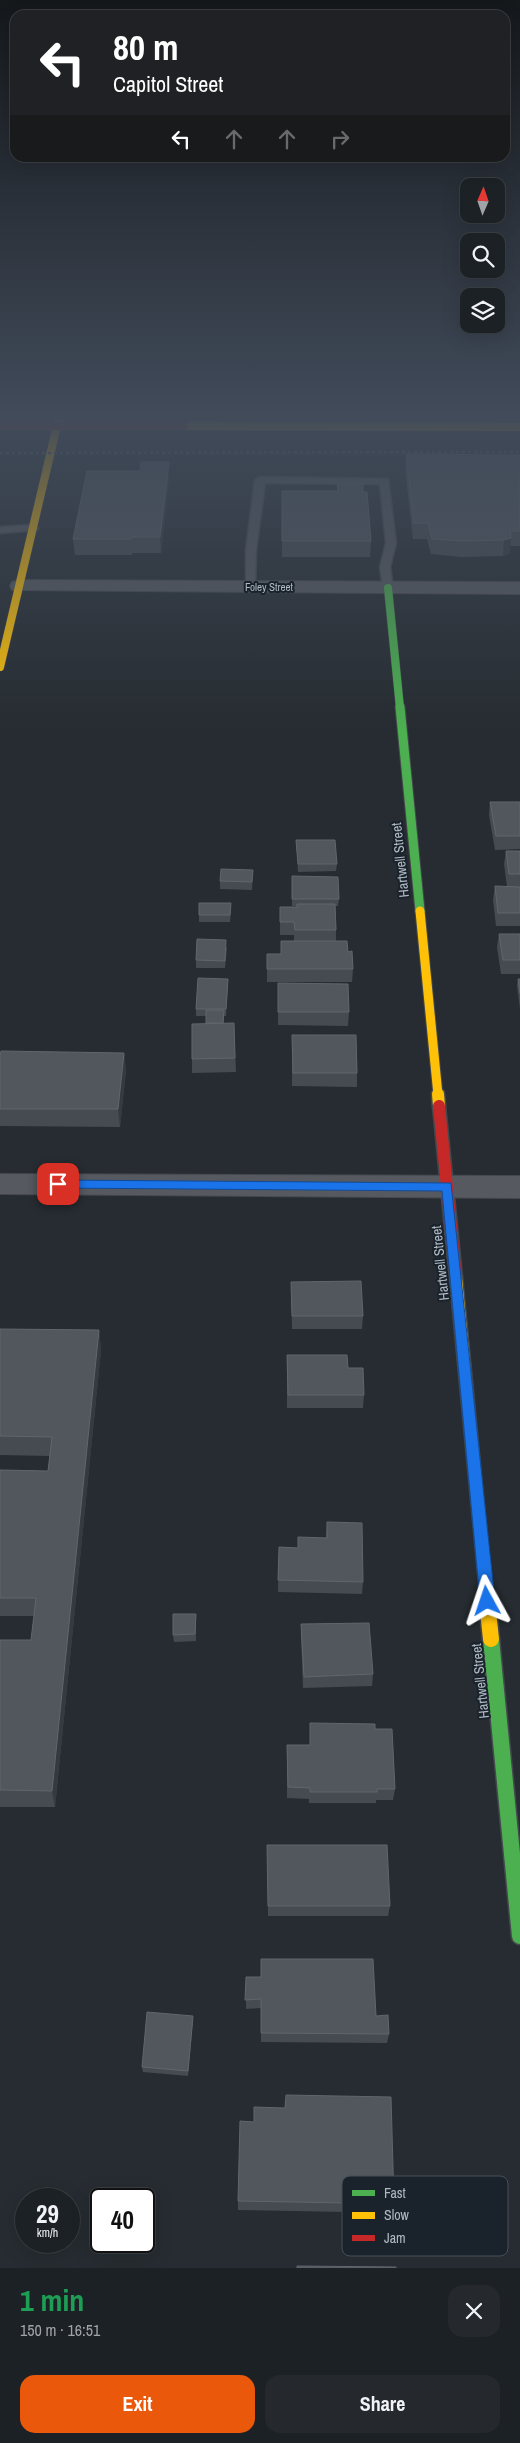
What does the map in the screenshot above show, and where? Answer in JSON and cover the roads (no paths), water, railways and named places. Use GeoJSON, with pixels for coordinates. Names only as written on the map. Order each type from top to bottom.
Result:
{"type":"FeatureCollection","features":[{"type":"Feature","properties":{"kind":"street"},"geometry":{"type":"LineString","coordinates":[[0,667],[6,615],[19,586],[35,519]]}},
{"type":"Feature","properties":{"kind":"street","name":"Foley Street"},"geometry":{"type":"LineString","coordinates":[[19,586],[520,588]]}},
{"type":"Feature","properties":{"kind":"street","name":"Hartwell Street"},"geometry":{"type":"LineString","coordinates":[[388,588],[520,1936]]}},
{"type":"Feature","properties":{"kind":"street"},"geometry":{"type":"LineString","coordinates":[[0,1184],[520,1187]]}},
{"type":"Feature","properties":{"kind":"lane"},"geometry":{"type":"LineString","coordinates":[[250,587],[256,519]]}},
{"type":"Feature","properties":{"kind":"lane"},"geometry":{"type":"LineString","coordinates":[[388,588],[385,567],[389,558],[391,543],[389,519]]}},
{"type":"Feature","properties":{"kind":"lane"},"geometry":{"type":"LineString","coordinates":[[2,529],[33,528]]}}]}
